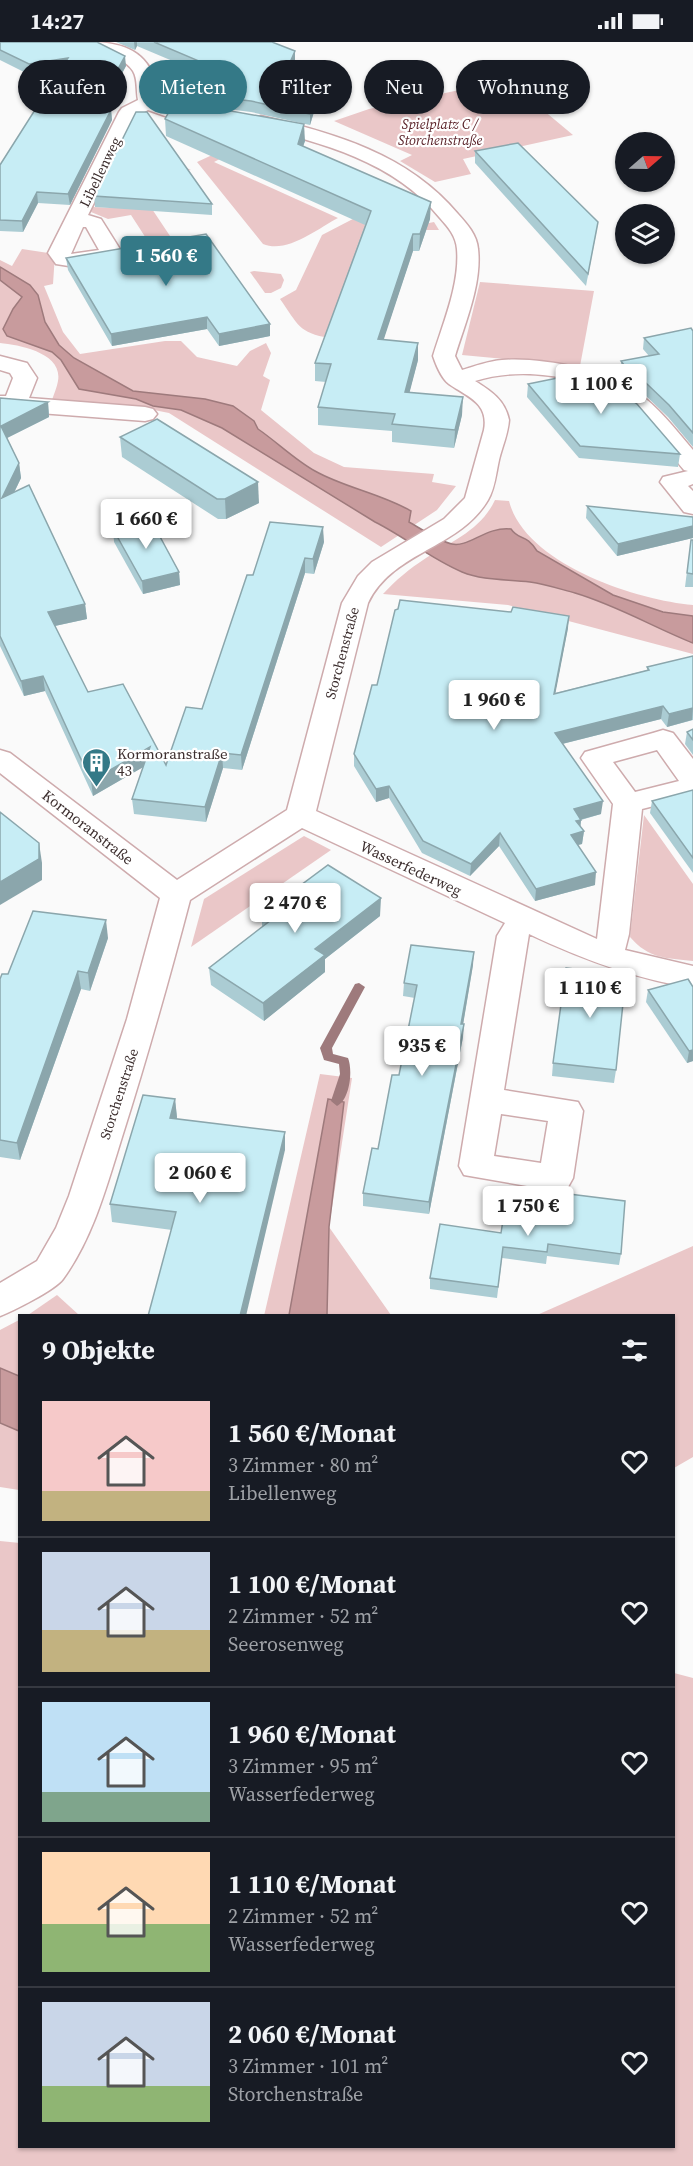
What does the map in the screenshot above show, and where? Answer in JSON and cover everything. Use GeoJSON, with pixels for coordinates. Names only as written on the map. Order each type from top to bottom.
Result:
{"type":"FeatureCollection","features":[{"type":"Feature","properties":{"kind":"street"},"geometry":{"type":"LineString","coordinates":[[97,42],[124,55],[139,68]]}},
{"type":"Feature","properties":{"kind":"street","name":"Libellenweg"},"geometry":{"type":"LineString","coordinates":[[76,219],[129,112],[139,107]]}},
{"type":"Feature","properties":{"kind":"street"},"geometry":{"type":"LineString","coordinates":[[199,114],[233,118],[304,132],[348,147],[395,169],[416,183],[445,208],[467,240],[466,277],[444,356],[446,368],[456,379],[502,367],[558,372],[595,380],[624,393],[643,408],[693,465]]}},
{"type":"Feature","properties":{"kind":"street"},"geometry":{"type":"LineString","coordinates":[[0,363],[19,368],[25,378],[8,403],[145,414]]}},
{"type":"Feature","properties":{"kind":"street","name":"Storchenstraße"},"geometry":{"type":"LineString","coordinates":[[300,815],[355,603],[369,579],[403,554],[449,528],[476,499],[497,419],[493,405],[456,379]]}},
{"type":"Feature","properties":{"kind":"street"},"geometry":{"type":"LineString","coordinates":[[693,477],[672,482],[693,507]]}},
{"type":"Feature","properties":{"kind":"street"},"geometry":{"type":"LineString","coordinates":[[608,956],[614,934],[628,803],[595,758],[693,731]]}},
{"type":"Feature","properties":{"kind":"street"},"geometry":{"type":"LineString","coordinates":[[663,739],[693,778]]}},
{"type":"Feature","properties":{"kind":"street","name":"Kormoranstraße"},"geometry":{"type":"LineString","coordinates":[[0,759],[176,895]]}},
{"type":"Feature","properties":{"kind":"street"},"geometry":{"type":"LineString","coordinates":[[628,803],[693,787]]}},
{"type":"Feature","properties":{"kind":"street"},"geometry":{"type":"LineString","coordinates":[[176,895],[300,815]]}},
{"type":"Feature","properties":{"kind":"street","name":"Wasserfederweg"},"geometry":{"type":"LineString","coordinates":[[300,815],[523,920],[608,956],[677,975],[693,977]]}},
{"type":"Feature","properties":{"kind":"street","name":"Storchenstraße"},"geometry":{"type":"LineString","coordinates":[[0,1301],[49,1271],[72,1232],[86,1196],[143,1019],[176,895]]}},
{"type":"Feature","properties":{"kind":"street"},"geometry":{"type":"LineString","coordinates":[[488,1100],[512,936],[523,920]]}},
{"type":"Feature","properties":{"kind":"green space","name":"Spielplatz C / Storchenstraße"},"geometry":{"type":"Polygon","coordinates":[[[456,91],[456,114],[548,114],[573,135],[463,159],[471,174],[435,182],[400,161],[412,155],[334,121],[364,111],[364,114],[444,114],[444,93],[456,91]]]}},
{"type":"Feature","properties":{"kind":"green space"},"geometry":{"type":"Polygon","coordinates":[[[247,139],[255,141],[214,162],[338,218],[292,243],[282,246],[263,244],[197,162],[247,139]]]}},
{"type":"Feature","properties":{"kind":"green space"},"geometry":{"type":"Polygon","coordinates":[[[136,161],[178,164],[191,170],[132,179],[182,254],[136,262],[129,253],[153,249],[131,215],[108,219],[91,212],[93,207],[114,208],[122,190],[102,189],[109,175],[129,177],[136,161]]]}},
{"type":"Feature","properties":{"kind":"green space"},"geometry":{"type":"Polygon","coordinates":[[[403,193],[419,225],[434,222],[439,230],[424,230],[330,338],[305,330],[295,321],[280,299],[296,290],[322,235],[403,193]]]}},
{"type":"Feature","properties":{"kind":"green space"},"geometry":{"type":"Polygon","coordinates":[[[22,249],[55,254],[53,284],[44,286],[63,332],[80,354],[165,341],[181,341],[197,357],[237,366],[250,351],[266,343],[271,353],[263,376],[270,380],[261,410],[314,453],[344,467],[434,474],[432,482],[456,486],[437,510],[381,547],[169,413],[144,408],[52,400],[58,381],[58,371],[54,364],[38,352],[0,343],[0,260],[12,266],[22,249]]]}},
{"type":"Feature","properties":{"kind":"green space"},"geometry":{"type":"Polygon","coordinates":[[[250,272],[281,274],[284,280],[281,288],[265,293],[250,272]]]}},
{"type":"Feature","properties":{"kind":"green space"},"geometry":{"type":"Polygon","coordinates":[[[480,282],[594,291],[580,366],[462,355],[480,282]]]}},
{"type":"Feature","properties":{"kind":"green space"},"geometry":{"type":"Polygon","coordinates":[[[495,500],[509,501],[519,523],[536,543],[559,560],[586,575],[642,596],[693,605],[693,654],[508,605],[383,594],[414,566],[474,527],[495,500]]]}},
{"type":"Feature","properties":{"kind":"green space"},"geometry":{"type":"Polygon","coordinates":[[[644,815],[693,884],[693,961],[658,956],[644,950],[630,937],[644,815]]]}},
{"type":"Feature","properties":{"kind":"green space"},"geometry":{"type":"Polygon","coordinates":[[[304,836],[331,850],[191,947],[204,899],[304,836]]]}},
{"type":"Feature","properties":{"kind":"green space"},"geometry":{"type":"Polygon","coordinates":[[[320,1074],[352,1078],[329,1227],[390,1314],[264,1314],[320,1074]]]}},
{"type":"Feature","properties":{"kind":"green space"},"geometry":{"type":"Polygon","coordinates":[[[693,1246],[693,1457],[675,1467],[675,1314],[539,1314],[693,1246]]]}},
{"type":"Feature","properties":{"kind":"green space"},"geometry":{"type":"Polygon","coordinates":[[[57,1295],[78,1314],[29,1314],[57,1295]]]}},
{"type":"Feature","properties":{"kind":"green space"},"geometry":{"type":"Polygon","coordinates":[[[18,1321],[18,1490],[0,1487],[0,1330],[18,1321]]]}},
{"type":"Feature","properties":{"kind":"green space"},"geometry":{"type":"Polygon","coordinates":[[[0,1541],[18,1543],[18,2148],[675,2148],[675,1673],[693,1678],[693,2166],[0,2166],[0,1541]]]}},
{"type":"Feature","properties":{"kind":"shaded area"},"geometry":{"type":"Polygon","coordinates":[[[0,267],[30,285],[38,295],[45,322],[59,345],[74,358],[133,391],[205,399],[233,406],[254,421],[258,429],[308,467],[326,477],[411,511],[409,522],[447,543],[465,543],[494,531],[511,529],[526,539],[537,551],[613,595],[663,612],[693,616],[693,643],[575,593],[536,583],[487,578],[462,572],[375,522],[222,428],[181,410],[79,389],[61,360],[52,352],[7,336],[3,329],[22,297],[0,280],[0,267]]]}},
{"type":"Feature","properties":{"kind":"shaded area"},"geometry":{"type":"Polygon","coordinates":[[[328,1099],[344,1102],[329,1227],[327,1314],[289,1314],[328,1099]]]}},
{"type":"Feature","properties":{"kind":"shaded area"},"geometry":{"type":"Polygon","coordinates":[[[0,1368],[18,1376],[18,1431],[0,1423],[0,1368]]]}},
{"type":"Feature","properties":{"kind":"building"},"geometry":{"type":"Polygon","coordinates":[[[0,42],[97,42],[125,56],[123,60],[67,60],[68,58],[21,60],[0,50],[0,42]]]}},
{"type":"Feature","properties":{"kind":"building"},"geometry":{"type":"Polygon","coordinates":[[[154,42],[272,42],[295,51],[291,60],[259,60],[259,103],[247,101],[247,60],[197,60],[154,42]]]}},
{"type":"Feature","properties":{"kind":"building"},"geometry":{"type":"Polygon","coordinates":[[[136,112],[139,112],[139,114],[148,114],[212,204],[94,196],[136,112]]]}},
{"type":"Feature","properties":{"kind":"building"},"geometry":{"type":"Polygon","coordinates":[[[32,114],[109,114],[68,194],[37,192],[22,221],[0,220],[0,165],[32,114]]]}},
{"type":"Feature","properties":{"kind":"building"},"geometry":{"type":"Polygon","coordinates":[[[168,114],[247,114],[304,124],[298,144],[431,202],[420,234],[413,234],[378,339],[418,343],[405,392],[463,397],[455,430],[392,424],[395,414],[318,407],[331,364],[315,363],[371,211],[165,119],[168,114]]]}},
{"type":"Feature","properties":{"kind":"building"},"geometry":{"type":"Polygon","coordinates":[[[518,143],[598,222],[588,274],[475,151],[518,143]]]}},
{"type":"Feature","properties":{"kind":"building"},"geometry":{"type":"Polygon","coordinates":[[[206,234],[270,324],[219,334],[207,317],[111,334],[66,258],[206,234]]]}},
{"type":"Feature","properties":{"kind":"building"},"geometry":{"type":"Polygon","coordinates":[[[691,328],[693,331],[693,433],[646,383],[617,366],[624,365],[621,361],[659,354],[644,338],[691,328]]]}},
{"type":"Feature","properties":{"kind":"building"},"geometry":{"type":"Polygon","coordinates":[[[582,373],[603,381],[637,404],[680,454],[580,446],[528,384],[582,373]]]}},
{"type":"Feature","properties":{"kind":"building"},"geometry":{"type":"Polygon","coordinates":[[[0,398],[48,402],[1,426],[19,463],[2,498],[29,485],[85,604],[48,612],[88,692],[123,684],[166,765],[186,707],[202,709],[247,575],[253,575],[270,522],[323,527],[313,559],[305,558],[241,755],[222,753],[205,807],[132,799],[150,747],[91,781],[43,676],[21,681],[0,636],[0,398]]]}},
{"type":"Feature","properties":{"kind":"building"},"geometry":{"type":"Polygon","coordinates":[[[157,419],[258,482],[225,499],[217,499],[120,437],[157,419]]]}},
{"type":"Feature","properties":{"kind":"building"},"geometry":{"type":"Polygon","coordinates":[[[587,506],[693,517],[693,526],[618,544],[587,506]]]}},
{"type":"Feature","properties":{"kind":"building"},"geometry":{"type":"Polygon","coordinates":[[[151,520],[179,572],[142,581],[113,529],[151,520]]]}},
{"type":"Feature","properties":{"kind":"building"},"geometry":{"type":"Polygon","coordinates":[[[691,540],[693,540],[693,574],[687,573],[691,540]]]}},
{"type":"Feature","properties":{"kind":"building"},"geometry":{"type":"Polygon","coordinates":[[[400,600],[511,612],[513,607],[569,616],[554,694],[649,670],[647,667],[693,656],[693,708],[669,714],[663,706],[555,733],[603,801],[574,809],[581,820],[576,821],[584,831],[571,835],[596,872],[536,889],[500,833],[471,864],[423,841],[389,786],[376,789],[354,754],[372,685],[377,685],[395,610],[398,609],[400,600]]]}},
{"type":"Feature","properties":{"kind":"building"},"geometry":{"type":"Polygon","coordinates":[[[693,729],[693,740],[687,732],[693,729]]]}},
{"type":"Feature","properties":{"kind":"building"},"geometry":{"type":"Polygon","coordinates":[[[693,790],[693,858],[652,801],[693,790]]]}},
{"type":"Feature","properties":{"kind":"building"},"geometry":{"type":"Polygon","coordinates":[[[0,812],[39,843],[39,859],[0,882],[0,812]]]}},
{"type":"Feature","properties":{"kind":"building"},"geometry":{"type":"Polygon","coordinates":[[[328,865],[381,898],[315,949],[325,955],[263,1003],[209,968],[271,920],[262,914],[328,865]]]}},
{"type":"Feature","properties":{"kind":"building"},"geometry":{"type":"Polygon","coordinates":[[[33,911],[106,920],[88,973],[78,971],[17,1143],[0,1140],[0,979],[2,974],[8,974],[33,911]]]}},
{"type":"Feature","properties":{"kind":"building"},"geometry":{"type":"Polygon","coordinates":[[[411,945],[474,952],[461,1024],[464,1024],[429,1202],[363,1193],[372,1148],[378,1149],[392,1075],[399,1075],[417,985],[404,983],[411,945]]]}},
{"type":"Feature","properties":{"kind":"building"},"geometry":{"type":"Polygon","coordinates":[[[566,968],[626,975],[616,1070],[553,1063],[566,968]]]}},
{"type":"Feature","properties":{"kind":"building"},"geometry":{"type":"Polygon","coordinates":[[[688,979],[693,987],[693,1050],[689,1051],[648,990],[688,979]]]}},
{"type":"Feature","properties":{"kind":"building"},"geometry":{"type":"Polygon","coordinates":[[[143,1095],[175,1099],[170,1118],[285,1132],[240,1314],[149,1314],[176,1212],[110,1204],[143,1095]]]}},
{"type":"Feature","properties":{"kind":"building"},"geometry":{"type":"Polygon","coordinates":[[[561,1193],[625,1201],[621,1254],[548,1244],[547,1252],[503,1247],[498,1287],[430,1278],[440,1224],[501,1233],[506,1201],[559,1208],[561,1193]]]}},
{"type":"Feature","properties":{"kind":"waterway"},"geometry":{"type":"LineString","coordinates":[[337,1101],[346,1074],[344,1061],[328,1057],[326,1048],[359,987]]}},
{"type":"Feature","properties":{"kind":"place","name":"Kormoranstraße 43"},"geometry":{"type":"Point","coordinates":[96,788]}}]}
